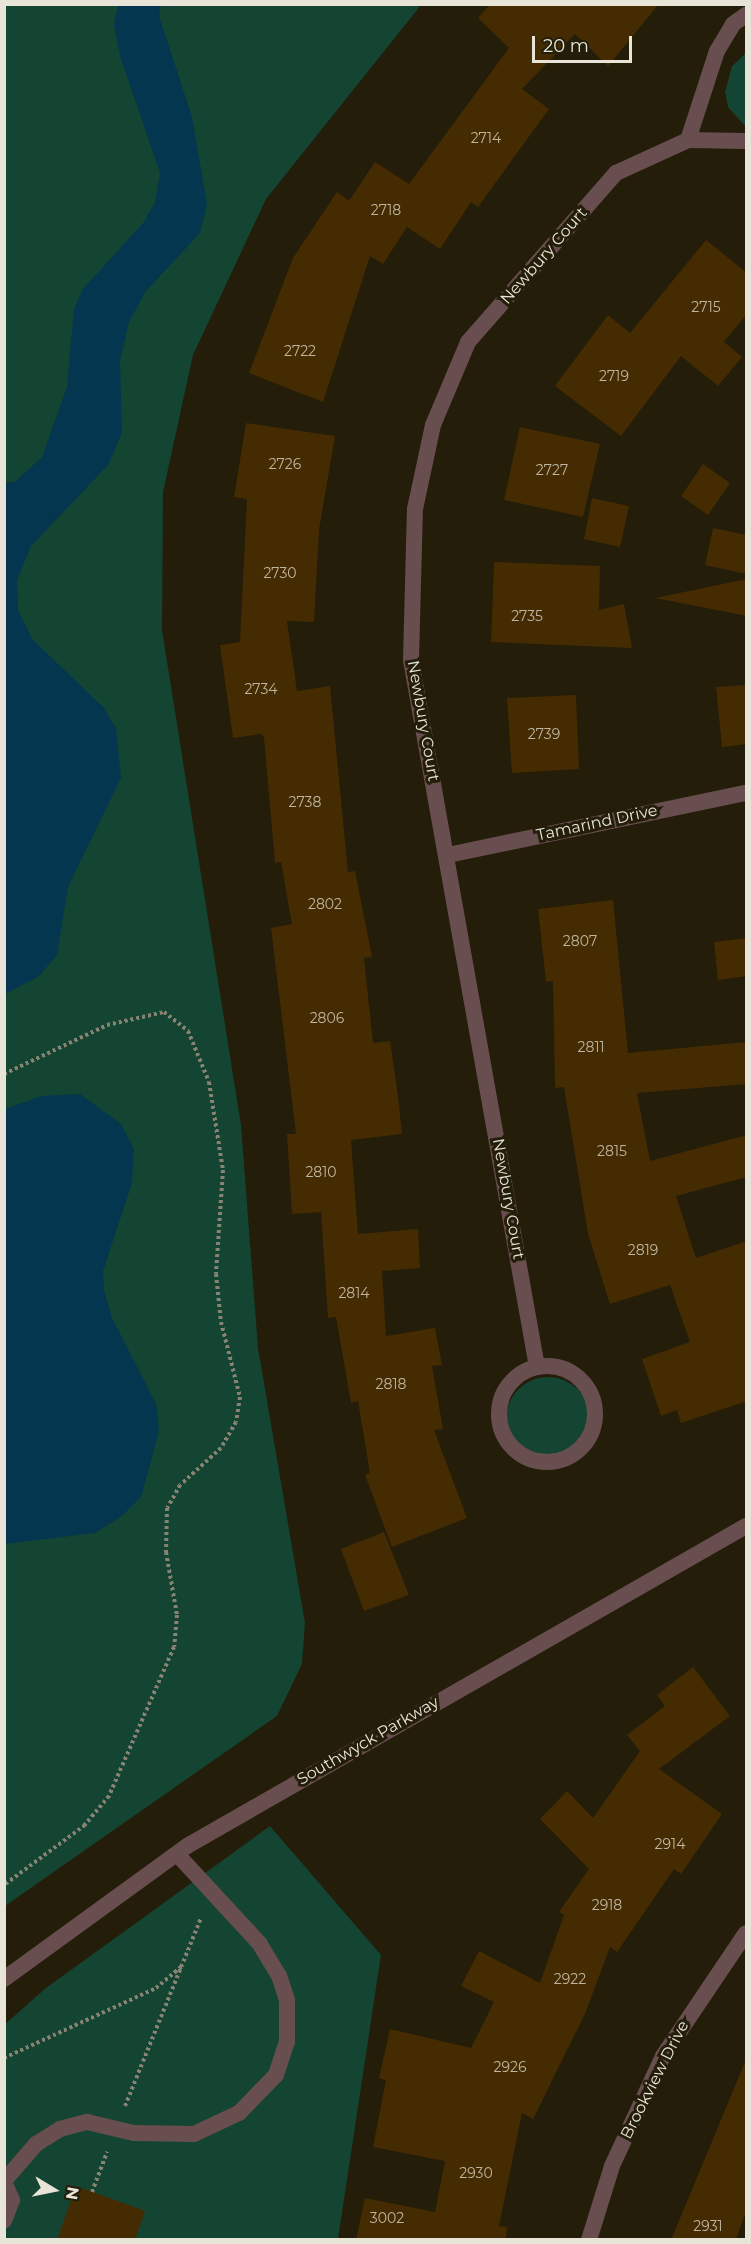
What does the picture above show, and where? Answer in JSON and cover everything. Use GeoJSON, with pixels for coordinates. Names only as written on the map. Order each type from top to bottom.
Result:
{"type":"FeatureCollection","features":[{"type":"Feature","properties":{"kind":"street"},"geometry":{"type":"LineString","coordinates":[[688,140],[717,51],[734,24],[747,15]]}},
{"type":"Feature","properties":{"kind":"street","name":"Newbury Court"},"geometry":{"type":"LineString","coordinates":[[537,1367],[448,855],[411,660],[415,509],[433,425],[468,342],[616,173],[688,140],[747,141]]}},
{"type":"Feature","properties":{"kind":"street","name":"Tamarind Drive"},"geometry":{"type":"LineString","coordinates":[[448,855],[747,793]]}},
{"type":"Feature","properties":{"kind":"street"},"geometry":{"type":"LineString","coordinates":[[537,1367],[574,1374],[594,1404],[587,1441],[556,1462],[520,1455],[500,1424],[507,1388],[537,1367]]}},
{"type":"Feature","properties":{"kind":"street","name":"Southwyck Parkway"},"geometry":{"type":"LineString","coordinates":[[4,1979],[177,1854],[747,1526]]}},
{"type":"Feature","properties":{"kind":"street"},"geometry":{"type":"LineString","coordinates":[[4,2222],[12,2200],[4,2182],[36,2144],[60,2129],[87,2122],[117,2127],[134,2133],[195,2134],[239,2113],[276,2075],[287,2042],[287,2000],[279,1976],[260,1944],[177,1854]]}},
{"type":"Feature","properties":{"kind":"street","name":"Brookview Drive"},"geometry":{"type":"LineString","coordinates":[[589,2240],[612,2166],[654,2074],[694,2005],[747,1933]]}},
{"type":"Feature","properties":{"kind":"path"},"geometry":{"type":"LineString","coordinates":[[4,1074],[107,1025],[164,1012],[188,1031],[209,1082],[223,1170],[216,1274],[220,1322],[240,1397],[236,1422],[221,1448],[180,1485],[167,1508],[166,1552],[177,1615],[174,1647],[109,1797],[85,1825],[4,1885]]}},
{"type":"Feature","properties":{"kind":"path"},"geometry":{"type":"LineString","coordinates":[[4,1049],[4,1057]]}},
{"type":"Feature","properties":{"kind":"path"},"geometry":{"type":"LineString","coordinates":[[92,2192],[211,1892]]}},
{"type":"Feature","properties":{"kind":"path"},"geometry":{"type":"LineString","coordinates":[[4,2058],[156,1988],[182,1965]]}},
{"type":"Feature","properties":{"kind":"path"},"geometry":{"type":"LineString","coordinates":[[98,2148],[108,2151]]}},
{"type":"Feature","properties":{"kind":"green space"},"geometry":{"type":"Polygon","coordinates":[[[5,5],[421,5],[266,199],[193,355],[163,492],[162,630],[241,1125],[258,1348],[305,1623],[302,1664],[277,1716],[5,1906],[5,5]]]}},
{"type":"Feature","properties":{"kind":"green space"},"geometry":{"type":"Polygon","coordinates":[[[746,53],[746,127],[728,107],[725,92],[732,66],[746,53]]]}},
{"type":"Feature","properties":{"kind":"green space"},"geometry":{"type":"Polygon","coordinates":[[[548,1377],[564,1380],[578,1389],[587,1403],[590,1419],[587,1435],[578,1449],[564,1458],[548,1461],[532,1458],[518,1449],[509,1435],[506,1419],[509,1403],[518,1389],[532,1380],[548,1377]]]}},
{"type":"Feature","properties":{"kind":"green space"},"geometry":{"type":"Polygon","coordinates":[[[270,1826],[381,1955],[338,2239],[5,2239],[4,2025],[46,1988],[270,1826]]]}},
{"type":"Feature","properties":{"kind":"water"},"geometry":{"type":"Polygon","coordinates":[[[118,5],[161,5],[159,16],[192,117],[207,204],[200,233],[146,291],[129,322],[120,361],[122,433],[108,465],[31,546],[17,580],[18,610],[32,639],[103,707],[116,728],[121,778],[68,887],[57,955],[38,977],[5,994],[5,483],[15,482],[42,457],[67,387],[74,309],[83,289],[144,222],[155,202],[160,173],[120,56],[114,26],[118,5]]]}},
{"type":"Feature","properties":{"kind":"water"},"geometry":{"type":"Polygon","coordinates":[[[80,1094],[121,1124],[134,1149],[132,1183],[103,1271],[104,1290],[112,1318],[156,1404],[159,1431],[141,1497],[123,1515],[95,1533],[5,1544],[5,1109],[42,1096],[80,1094]]]}},
{"type":"Feature","properties":{"kind":"building"},"geometry":{"type":"Polygon","coordinates":[[[490,4],[659,4],[608,66],[575,34],[522,89],[549,109],[478,207],[471,202],[440,249],[407,227],[383,264],[370,256],[323,402],[249,373],[293,258],[337,192],[349,201],[375,162],[409,184],[509,48],[478,18],[490,4]]]}},
{"type":"Feature","properties":{"kind":"building"},"geometry":{"type":"Polygon","coordinates":[[[706,240],[747,273],[747,314],[724,342],[742,357],[718,386],[681,356],[621,436],[555,386],[608,315],[630,333],[706,240]]]}},
{"type":"Feature","properties":{"kind":"building"},"geometry":{"type":"Polygon","coordinates":[[[246,423],[335,436],[319,530],[314,622],[287,621],[297,691],[330,686],[348,872],[355,871],[372,957],[364,958],[373,1043],[390,1041],[398,1096],[402,1134],[351,1140],[358,1234],[418,1229],[420,1268],[382,1271],[386,1336],[435,1328],[442,1365],[432,1366],[443,1429],[434,1430],[467,1518],[392,1547],[365,1475],[370,1473],[358,1401],[351,1403],[336,1317],[328,1318],[321,1212],[292,1214],[287,1134],[296,1134],[271,928],[292,924],[281,862],[275,863],[264,738],[262,734],[233,738],[220,645],[240,642],[247,499],[234,497],[246,423]]]}},
{"type":"Feature","properties":{"kind":"building"},"geometry":{"type":"Polygon","coordinates":[[[520,427],[600,444],[583,517],[504,500],[520,427]]]}},
{"type":"Feature","properties":{"kind":"building"},"geometry":{"type":"Polygon","coordinates":[[[703,464],[730,483],[708,515],[681,496],[703,464]]]}},
{"type":"Feature","properties":{"kind":"building"},"geometry":{"type":"Polygon","coordinates":[[[592,498],[629,506],[620,547],[584,539],[592,498]]]}},
{"type":"Feature","properties":{"kind":"building"},"geometry":{"type":"Polygon","coordinates":[[[713,528],[747,535],[747,574],[705,565],[713,528]]]}},
{"type":"Feature","properties":{"kind":"building"},"geometry":{"type":"Polygon","coordinates":[[[494,562],[600,566],[599,610],[624,604],[632,648],[491,642],[494,562]]]}},
{"type":"Feature","properties":{"kind":"building"},"geometry":{"type":"Polygon","coordinates":[[[747,579],[747,616],[655,598],[747,579]]]}},
{"type":"Feature","properties":{"kind":"building"},"geometry":{"type":"Polygon","coordinates":[[[747,685],[747,744],[722,747],[716,687],[747,685]]]}},
{"type":"Feature","properties":{"kind":"building"},"geometry":{"type":"Polygon","coordinates":[[[576,695],[579,769],[512,773],[507,698],[576,695]]]}},
{"type":"Feature","properties":{"kind":"building"},"geometry":{"type":"Polygon","coordinates":[[[613,900],[628,1053],[747,1042],[747,1084],[637,1093],[650,1161],[747,1135],[747,1177],[676,1196],[696,1258],[747,1241],[747,1401],[681,1423],[677,1410],[661,1416],[642,1359],[690,1342],[670,1285],[610,1304],[588,1234],[564,1087],[555,1088],[553,981],[546,982],[538,909],[613,900]]]}},
{"type":"Feature","properties":{"kind":"building"},"geometry":{"type":"Polygon","coordinates":[[[747,938],[747,976],[718,980],[714,942],[747,938]]]}},
{"type":"Feature","properties":{"kind":"building"},"geometry":{"type":"Polygon","coordinates":[[[384,1532],[409,1595],[364,1611],[341,1549],[384,1532]]]}},
{"type":"Feature","properties":{"kind":"building"},"geometry":{"type":"Polygon","coordinates":[[[693,1667],[730,1716],[659,1769],[722,1814],[681,1874],[674,1869],[617,1952],[610,1947],[585,2014],[533,2119],[522,2113],[499,2226],[507,2227],[506,2240],[356,2240],[365,2198],[435,2212],[445,2161],[373,2147],[386,2080],[379,2078],[390,2029],[471,2048],[494,2002],[461,1986],[479,1951],[540,1983],[564,1915],[559,1912],[589,1869],[540,1819],[567,1791],[593,1818],[640,1751],[627,1735],[665,1706],[657,1695],[693,1667]]]}},
{"type":"Feature","properties":{"kind":"building"},"geometry":{"type":"Polygon","coordinates":[[[747,2057],[747,2209],[736,2240],[671,2240],[747,2057]]]}},
{"type":"Feature","properties":{"kind":"building"},"geometry":{"type":"Polygon","coordinates":[[[76,2186],[145,2211],[135,2240],[57,2240],[76,2186]]]}}]}
